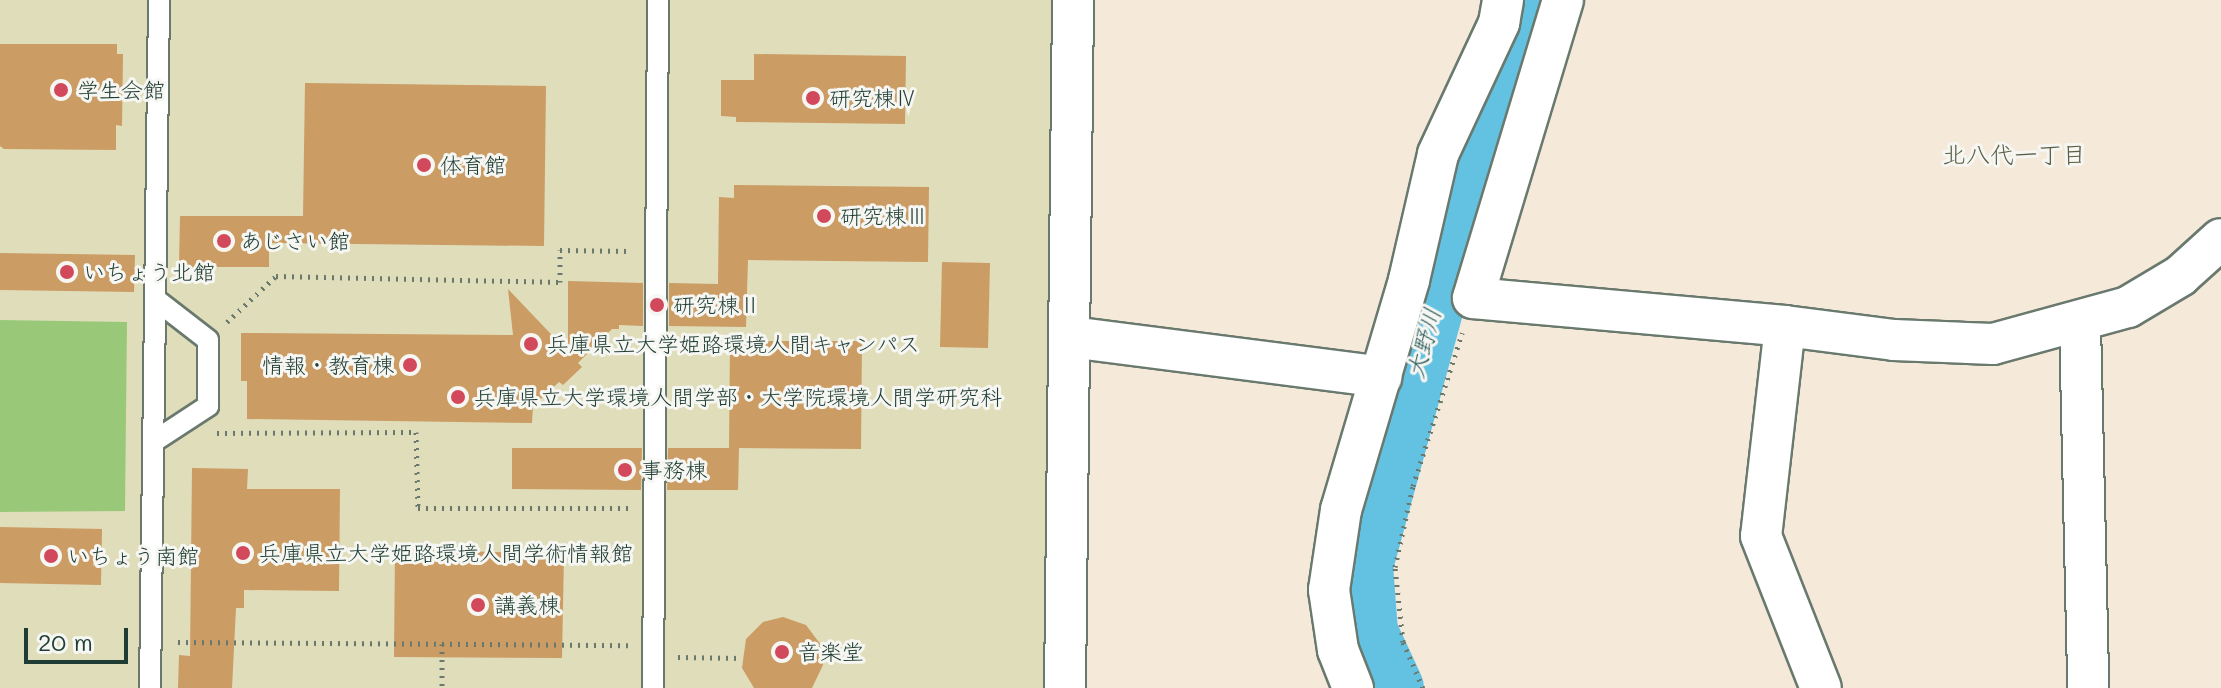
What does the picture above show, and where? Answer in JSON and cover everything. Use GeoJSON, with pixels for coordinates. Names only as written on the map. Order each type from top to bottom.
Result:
{"type":"FeatureCollection","features":[{"type":"Feature","properties":{"kind":"street"},"geometry":{"type":"LineString","coordinates":[[1065,688],[1073,0]]}},
{"type":"Feature","properties":{"kind":"street"},"geometry":{"type":"LineString","coordinates":[[1353,688],[1338,650],[1329,590],[1341,510],[1409,280],[1438,154],[1499,23],[1503,0]]}},
{"type":"Feature","properties":{"kind":"street"},"geometry":{"type":"LineString","coordinates":[[1563,0],[1473,298],[1785,326],[1894,340],[1993,344],[2080,323],[2128,307],[2180,276],[2221,239]]}},
{"type":"Feature","properties":{"kind":"street"},"geometry":{"type":"LineString","coordinates":[[2080,323],[2088,688]]}},
{"type":"Feature","properties":{"kind":"street"},"geometry":{"type":"LineString","coordinates":[[1785,326],[1761,536],[1821,688]]}},
{"type":"Feature","properties":{"kind":"street"},"geometry":{"type":"LineString","coordinates":[[1070,337],[1381,377]]}},
{"type":"Feature","properties":{"kind":"lane"},"geometry":{"type":"LineString","coordinates":[[150,688],[160,438],[155,299],[159,0]]}},
{"type":"Feature","properties":{"kind":"lane"},"geometry":{"type":"LineString","coordinates":[[653,688],[658,0]]}},
{"type":"Feature","properties":{"kind":"lane"},"geometry":{"type":"LineString","coordinates":[[155,299],[208,340],[208,406],[160,438]]}},
{"type":"Feature","properties":{"kind":"path"},"geometry":{"type":"LineString","coordinates":[[208,340],[276,276],[560,282],[560,250],[656,252]]}},
{"type":"Feature","properties":{"kind":"path"},"geometry":{"type":"LineString","coordinates":[[1423,688],[1403,642],[1395,567],[1413,486],[1473,298]]}},
{"type":"Feature","properties":{"kind":"path"},"geometry":{"type":"LineString","coordinates":[[160,438],[416,432],[418,508],[654,508]]}},
{"type":"Feature","properties":{"kind":"path"},"geometry":{"type":"LineString","coordinates":[[151,642],[442,644],[653,651],[742,658]]}},
{"type":"Feature","properties":{"kind":"path"},"geometry":{"type":"LineString","coordinates":[[442,644],[442,688]]}},
{"type":"Feature","properties":{"kind":"shaded area","name":"兵庫県立大学姫路環境人間キャンパス"},"geometry":{"type":"Polygon","coordinates":[[[0,0],[1066,0],[1057,688],[0,688],[0,0]]]}},
{"type":"Feature","properties":{"kind":"green space"},"geometry":{"type":"Polygon","coordinates":[[[0,320],[127,322],[125,511],[0,512],[0,320]]]}},
{"type":"Feature","properties":{"kind":"building","name":"学生会館"},"geometry":{"type":"Polygon","coordinates":[[[0,44],[117,44],[117,54],[123,54],[122,126],[116,125],[116,150],[4,149],[0,146],[0,44]]]}},
{"type":"Feature","properties":{"kind":"building","name":"研究棟Ⅳ"},"geometry":{"type":"Polygon","coordinates":[[[754,54],[906,56],[905,124],[736,122],[736,117],[721,116],[721,80],[754,80],[754,54]]]}},
{"type":"Feature","properties":{"kind":"building","name":"体育館"},"geometry":{"type":"Polygon","coordinates":[[[305,83],[546,86],[544,246],[269,243],[269,267],[179,267],[180,216],[303,216],[305,83]]]}},
{"type":"Feature","properties":{"kind":"building","name":"研究棟Ⅲ"},"geometry":{"type":"Polygon","coordinates":[[[734,185],[929,187],[928,262],[748,260],[746,327],[669,326],[669,283],[718,284],[719,197],[734,198],[734,185]]]}},
{"type":"Feature","properties":{"kind":"building","name":"いちょう北館"},"geometry":{"type":"Polygon","coordinates":[[[0,253],[135,255],[134,292],[0,290],[0,253]]]}},
{"type":"Feature","properties":{"kind":"building"},"geometry":{"type":"Polygon","coordinates":[[[942,262],[990,263],[988,348],[940,347],[942,262]]]}},
{"type":"Feature","properties":{"kind":"building","name":"情報・教育棟"},"geometry":{"type":"Polygon","coordinates":[[[568,281],[643,283],[643,326],[619,325],[619,329],[612,329],[578,363],[582,367],[563,385],[559,382],[533,406],[532,423],[247,419],[247,381],[241,381],[241,333],[513,335],[508,289],[568,352],[568,281]]]}},
{"type":"Feature","properties":{"kind":"building"},"geometry":{"type":"Polygon","coordinates":[[[730,341],[862,341],[861,449],[739,448],[738,490],[667,490],[668,448],[729,448],[730,341]]]}},
{"type":"Feature","properties":{"kind":"building"},"geometry":{"type":"Polygon","coordinates":[[[512,448],[642,448],[641,490],[512,489],[512,448]]]}},
{"type":"Feature","properties":{"kind":"building"},"geometry":{"type":"Polygon","coordinates":[[[192,468],[248,469],[247,489],[340,489],[339,591],[244,590],[244,608],[236,608],[232,688],[178,688],[179,655],[190,656],[192,468]]]}},
{"type":"Feature","properties":{"kind":"building","name":"いちょう南館"},"geometry":{"type":"Polygon","coordinates":[[[0,527],[102,529],[101,585],[0,583],[0,527]]]}},
{"type":"Feature","properties":{"kind":"building","name":"講義棟"},"geometry":{"type":"Polygon","coordinates":[[[395,549],[564,554],[562,658],[394,657],[395,549]]]}},
{"type":"Feature","properties":{"kind":"building","name":"音楽堂"},"geometry":{"type":"Polygon","coordinates":[[[783,617],[806,625],[821,645],[823,665],[812,688],[754,688],[742,668],[746,639],[763,622],[783,617]]]}},
{"type":"Feature","properties":{"kind":"waterway","name":"大野川"},"geometry":{"type":"LineString","coordinates":[[1393,688],[1367,632],[1362,566],[1436,295],[1522,37],[1531,0]]}},
{"type":"Feature","properties":{"kind":"place","name":"学生会館"},"geometry":{"type":"Point","coordinates":[61,90]}},
{"type":"Feature","properties":{"kind":"place","name":"研究棟Ⅳ"},"geometry":{"type":"Point","coordinates":[813,98]}},
{"type":"Feature","properties":{"kind":"place","name":"体育館"},"geometry":{"type":"Point","coordinates":[424,165]}},
{"type":"Feature","properties":{"kind":"place","name":"研究棟Ⅲ"},"geometry":{"type":"Point","coordinates":[824,216]}},
{"type":"Feature","properties":{"kind":"place","name":"あじさい館"},"geometry":{"type":"Point","coordinates":[224,241]}},
{"type":"Feature","properties":{"kind":"place","name":"いちょう北館"},"geometry":{"type":"Point","coordinates":[67,272]}},
{"type":"Feature","properties":{"kind":"place","name":"研究棟Ⅱ"},"geometry":{"type":"Point","coordinates":[657,305]}},
{"type":"Feature","properties":{"kind":"place","name":"兵庫県立大学姫路環境人間キャンパス"},"geometry":{"type":"Point","coordinates":[531,344]}},
{"type":"Feature","properties":{"kind":"place","name":"情報・教育棟"},"geometry":{"type":"Point","coordinates":[410,365]}},
{"type":"Feature","properties":{"kind":"place","name":"兵庫県立大学環境人間学部・大学院環境人間学研究科"},"geometry":{"type":"Point","coordinates":[458,397]}},
{"type":"Feature","properties":{"kind":"place","name":"事務棟"},"geometry":{"type":"Point","coordinates":[625,470]}},
{"type":"Feature","properties":{"kind":"place","name":"兵庫県立大学姫路環境人間学術情報館"},"geometry":{"type":"Point","coordinates":[243,553]}},
{"type":"Feature","properties":{"kind":"place","name":"いちょう南館"},"geometry":{"type":"Point","coordinates":[51,556]}},
{"type":"Feature","properties":{"kind":"place","name":"講義棟"},"geometry":{"type":"Point","coordinates":[478,605]}},
{"type":"Feature","properties":{"kind":"place","name":"音楽堂"},"geometry":{"type":"Point","coordinates":[782,652]}},
{"type":"Feature","properties":{"kind":"district","name":"北八代一丁目"},"geometry":{"type":"Point","coordinates":[2014,154]}}]}
